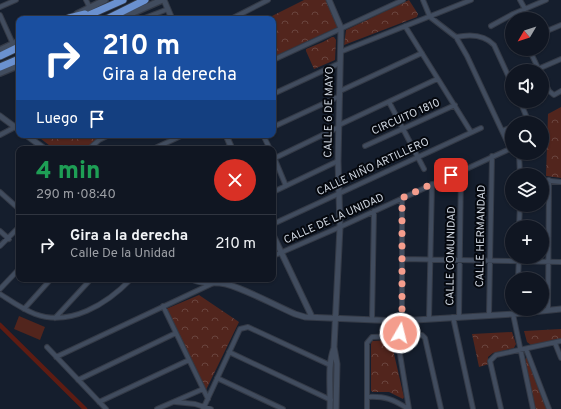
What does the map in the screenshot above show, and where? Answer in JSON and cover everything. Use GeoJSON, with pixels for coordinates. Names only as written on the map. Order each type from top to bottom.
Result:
{"type":"FeatureCollection","features":[{"type":"Feature","properties":{"kind":"highway"},"geometry":{"type":"LineString","coordinates":[[73,16],[123,0]]}},
{"type":"Feature","properties":{"kind":"highway"},"geometry":{"type":"LineString","coordinates":[[113,16],[145,0]]}},
{"type":"Feature","properties":{"kind":"highway"},"geometry":{"type":"LineString","coordinates":[[84,16],[92,10]]}},
{"type":"Feature","properties":{"kind":"highway"},"geometry":{"type":"LineString","coordinates":[[0,56],[16,46]]}},
{"type":"Feature","properties":{"kind":"highway"},"geometry":{"type":"LineString","coordinates":[[0,67],[16,62]]}},
{"type":"Feature","properties":{"kind":"main road"},"geometry":{"type":"LineString","coordinates":[[92,10],[105,0]]}},
{"type":"Feature","properties":{"kind":"main road"},"geometry":{"type":"LineString","coordinates":[[128,16],[163,0]]}},
{"type":"Feature","properties":{"kind":"main road"},"geometry":{"type":"LineString","coordinates":[[0,50],[16,45]]}},
{"type":"Feature","properties":{"kind":"main road"},"geometry":{"type":"LineString","coordinates":[[0,73],[16,63]]}},
{"type":"Feature","properties":{"kind":"street"},"geometry":{"type":"LineString","coordinates":[[0,7],[16,0]]}},
{"type":"Feature","properties":{"kind":"street"},"geometry":{"type":"LineString","coordinates":[[86,0],[92,10]]}},
{"type":"Feature","properties":{"kind":"street"},"geometry":{"type":"LineString","coordinates":[[163,0],[171,16]]}},
{"type":"Feature","properties":{"kind":"street"},"geometry":{"type":"LineString","coordinates":[[236,16],[268,0]]}},
{"type":"Feature","properties":{"kind":"street","name":"CALLE 6 DE MAYO"},"geometry":{"type":"LineString","coordinates":[[330,0],[341,28],[338,161],[340,227],[334,347]]}},
{"type":"Feature","properties":{"kind":"street"},"geometry":{"type":"LineString","coordinates":[[276,59],[403,0]]}},
{"type":"Feature","properties":{"kind":"street"},"geometry":{"type":"LineString","coordinates":[[423,0],[430,17],[456,37],[467,56],[505,137]]}},
{"type":"Feature","properties":{"kind":"street"},"geometry":{"type":"LineString","coordinates":[[340,52],[471,0]]}},
{"type":"Feature","properties":{"kind":"street"},"geometry":{"type":"LineString","coordinates":[[520,0],[525,9]]}},
{"type":"Feature","properties":{"kind":"street"},"geometry":{"type":"LineString","coordinates":[[518,12],[546,0]]}},
{"type":"Feature","properties":{"kind":"street"},"geometry":{"type":"LineString","coordinates":[[150,16],[168,9]]}},
{"type":"Feature","properties":{"kind":"street"},"geometry":{"type":"LineString","coordinates":[[0,15],[16,43]]}},
{"type":"Feature","properties":{"kind":"street"},"geometry":{"type":"LineString","coordinates":[[491,26],[505,18]]}},
{"type":"Feature","properties":{"kind":"street"},"geometry":{"type":"LineString","coordinates":[[549,30],[561,25]]}},
{"type":"Feature","properties":{"kind":"street"},"geometry":{"type":"LineString","coordinates":[[405,26],[471,132]]}},
{"type":"Feature","properties":{"kind":"street"},"geometry":{"type":"LineString","coordinates":[[456,37],[465,35],[478,36],[488,40],[492,43],[505,70]]}},
{"type":"Feature","properties":{"kind":"street"},"geometry":{"type":"LineString","coordinates":[[276,125],[422,54]]}},
{"type":"Feature","properties":{"kind":"street"},"geometry":{"type":"LineString","coordinates":[[549,65],[561,59]]}},
{"type":"Feature","properties":{"kind":"street"},"geometry":{"type":"LineString","coordinates":[[276,93],[340,63]]}},
{"type":"Feature","properties":{"kind":"street"},"geometry":{"type":"LineString","coordinates":[[276,155],[437,79]]}},
{"type":"Feature","properties":{"kind":"street"},"geometry":{"type":"LineString","coordinates":[[549,91],[554,95],[561,92]]}},
{"type":"Feature","properties":{"kind":"street"},"geometry":{"type":"LineString","coordinates":[[388,102],[424,169]]}},
{"type":"Feature","properties":{"kind":"street","name":"CIRCUITO 1810"},"geometry":{"type":"LineString","coordinates":[[365,146],[455,105]]}},
{"type":"Feature","properties":{"kind":"street"},"geometry":{"type":"LineString","coordinates":[[0,116],[16,126]]}},
{"type":"Feature","properties":{"kind":"street"},"geometry":{"type":"LineString","coordinates":[[0,135],[16,128]]}},
{"type":"Feature","properties":{"kind":"street","name":"CALLE NIÑO ARTILLERO"},"geometry":{"type":"LineString","coordinates":[[276,223],[481,128]]}},
{"type":"Feature","properties":{"kind":"street"},"geometry":{"type":"LineString","coordinates":[[30,138],[41,146]]}},
{"type":"Feature","properties":{"kind":"street"},"geometry":{"type":"LineString","coordinates":[[92,146],[103,138]]}},
{"type":"Feature","properties":{"kind":"street"},"geometry":{"type":"LineString","coordinates":[[160,146],[177,138]]}},
{"type":"Feature","properties":{"kind":"street","name":"CALLE DE LA UNIDAD"},"geometry":{"type":"LineString","coordinates":[[276,254],[340,227],[505,151]]}},
{"type":"Feature","properties":{"kind":"street","name":"CALLE HERMANDAD"},"geometry":{"type":"LineString","coordinates":[[488,315],[492,156]]}},
{"type":"Feature","properties":{"kind":"street"},"geometry":{"type":"LineString","coordinates":[[276,161],[286,186]]}},
{"type":"Feature","properties":{"kind":"street"},"geometry":{"type":"LineString","coordinates":[[276,191],[338,161]]}},
{"type":"Feature","properties":{"kind":"street","name":"CALLE COMUNIDAD"},"geometry":{"type":"LineString","coordinates":[[461,170],[456,317],[473,409]]}},
{"type":"Feature","properties":{"kind":"street"},"geometry":{"type":"LineString","coordinates":[[549,180],[561,182]]}},
{"type":"Feature","properties":{"kind":"street"},"geometry":{"type":"LineString","coordinates":[[429,319],[432,184]]}},
{"type":"Feature","properties":{"kind":"street"},"geometry":{"type":"LineString","coordinates":[[0,192],[16,206]]}},
{"type":"Feature","properties":{"kind":"street"},"geometry":{"type":"LineString","coordinates":[[402,198],[400,333],[397,336],[409,409]]}},
{"type":"Feature","properties":{"kind":"street"},"geometry":{"type":"LineString","coordinates":[[372,320],[374,211]]}},
{"type":"Feature","properties":{"kind":"street"},"geometry":{"type":"LineString","coordinates":[[0,231],[9,239]]}},
{"type":"Feature","properties":{"kind":"street"},"geometry":{"type":"LineString","coordinates":[[0,246],[16,231]]}},
{"type":"Feature","properties":{"kind":"street"},"geometry":{"type":"LineString","coordinates":[[276,242],[312,317]]}},
{"type":"Feature","properties":{"kind":"street"},"geometry":{"type":"LineString","coordinates":[[402,258],[430,260],[505,260]]}},
{"type":"Feature","properties":{"kind":"street"},"geometry":{"type":"LineString","coordinates":[[549,262],[561,262]]}},
{"type":"Feature","properties":{"kind":"street"},"geometry":{"type":"LineString","coordinates":[[0,289],[16,272]]}},
{"type":"Feature","properties":{"kind":"street"},"geometry":{"type":"LineString","coordinates":[[24,309],[48,282]]}},
{"type":"Feature","properties":{"kind":"street"},"geometry":{"type":"LineString","coordinates":[[54,318],[88,282]]}},
{"type":"Feature","properties":{"kind":"street"},"geometry":{"type":"LineString","coordinates":[[0,294],[24,309],[36,314],[54,318],[75,315],[94,307],[118,292],[128,282]]}},
{"type":"Feature","properties":{"kind":"street"},"geometry":{"type":"LineString","coordinates":[[200,282],[215,282],[229,285],[295,314],[312,317],[399,321],[505,313]]}},
{"type":"Feature","properties":{"kind":"street"},"geometry":{"type":"LineString","coordinates":[[56,357],[215,282]]}},
{"type":"Feature","properties":{"kind":"street"},"geometry":{"type":"LineString","coordinates":[[163,306],[208,399]]}},
{"type":"Feature","properties":{"kind":"street"},"geometry":{"type":"LineString","coordinates":[[549,310],[561,309]]}},
{"type":"Feature","properties":{"kind":"street"},"geometry":{"type":"LineString","coordinates":[[517,316],[533,409]]}},
{"type":"Feature","properties":{"kind":"street"},"geometry":{"type":"LineString","coordinates":[[204,408],[240,329],[248,327],[330,365]]}},
{"type":"Feature","properties":{"kind":"street"},"geometry":{"type":"LineString","coordinates":[[78,380],[176,333]]}},
{"type":"Feature","properties":{"kind":"street"},"geometry":{"type":"LineString","coordinates":[[367,409],[368,340],[372,337],[422,335],[424,337],[440,409]]}},
{"type":"Feature","properties":{"kind":"street"},"geometry":{"type":"LineString","coordinates":[[501,409],[490,361],[493,357],[496,355],[561,341]]}},
{"type":"Feature","properties":{"kind":"street"},"geometry":{"type":"LineString","coordinates":[[555,343],[561,358]]}},
{"type":"Feature","properties":{"kind":"street"},"geometry":{"type":"LineString","coordinates":[[47,347],[106,409]]}},
{"type":"Feature","properties":{"kind":"street"},"geometry":{"type":"LineString","coordinates":[[330,409],[330,365],[334,347]]}},
{"type":"Feature","properties":{"kind":"street"},"geometry":{"type":"LineString","coordinates":[[334,347],[337,364],[336,409]]}},
{"type":"Feature","properties":{"kind":"street"},"geometry":{"type":"LineString","coordinates":[[523,349],[548,409]]}},
{"type":"Feature","properties":{"kind":"street"},"geometry":{"type":"LineString","coordinates":[[229,352],[331,400]]}},
{"type":"Feature","properties":{"kind":"street"},"geometry":{"type":"LineString","coordinates":[[99,402],[189,360]]}},
{"type":"Feature","properties":{"kind":"street"},"geometry":{"type":"LineString","coordinates":[[217,378],[282,409]]}},
{"type":"Feature","properties":{"kind":"street"},"geometry":{"type":"LineString","coordinates":[[157,409],[203,389]]}},
{"type":"Feature","properties":{"kind":"street"},"geometry":{"type":"LineString","coordinates":[[367,397],[389,399],[396,401],[409,409]]}},
{"type":"Feature","properties":{"kind":"street"},"geometry":{"type":"LineString","coordinates":[[172,402],[185,402],[211,409]]}},
{"type":"Feature","properties":{"kind":"green space"},"geometry":{"type":"Polygon","coordinates":[[[304,0],[326,0],[338,27],[276,56],[276,16],[272,16],[304,0]]]}},
{"type":"Feature","properties":{"kind":"green space"},"geometry":{"type":"Polygon","coordinates":[[[409,0],[418,14],[417,17],[344,45],[346,30],[409,0]]]}},
{"type":"Feature","properties":{"kind":"green space"},"geometry":{"type":"Polygon","coordinates":[[[332,37],[336,40],[335,60],[314,69],[306,49],[332,37]]]}},
{"type":"Feature","properties":{"kind":"green space"},"geometry":{"type":"Polygon","coordinates":[[[561,107],[561,178],[549,176],[549,168],[546,168],[547,160],[549,160],[548,114],[561,107]]]}},
{"type":"Feature","properties":{"kind":"green space"},"geometry":{"type":"Polygon","coordinates":[[[40,138],[100,138],[90,146],[50,146],[40,138]]]}},
{"type":"Feature","properties":{"kind":"green space"},"geometry":{"type":"Polygon","coordinates":[[[199,295],[239,322],[206,390],[166,309],[199,295]]]}},
{"type":"Feature","properties":{"kind":"green space"},"geometry":{"type":"Polygon","coordinates":[[[19,316],[45,327],[40,340],[14,329],[19,316]]]}},
{"type":"Feature","properties":{"kind":"green space"},"geometry":{"type":"Polygon","coordinates":[[[561,329],[561,339],[531,345],[527,342],[524,331],[561,329]]]}},
{"type":"Feature","properties":{"kind":"green space"},"geometry":{"type":"Polygon","coordinates":[[[512,332],[516,344],[514,348],[493,353],[488,357],[489,364],[479,367],[472,334],[512,332]]]}},
{"type":"Feature","properties":{"kind":"green space"},"geometry":{"type":"Polygon","coordinates":[[[372,341],[391,341],[404,397],[403,399],[389,392],[371,391],[372,341]]]}},
{"type":"Feature","properties":{"kind":"green space"},"geometry":{"type":"Polygon","coordinates":[[[528,358],[547,409],[535,409],[525,360],[528,358]]]}},
{"type":"Feature","properties":{"kind":"waterway"},"geometry":{"type":"LineString","coordinates":[[0,325],[85,409]]}},
{"type":"Feature","properties":{"kind":"route"},"geometry":{"type":"LineString","coordinates":[[400,333],[400,321],[402,320],[402,198],[451,175]]}}]}
